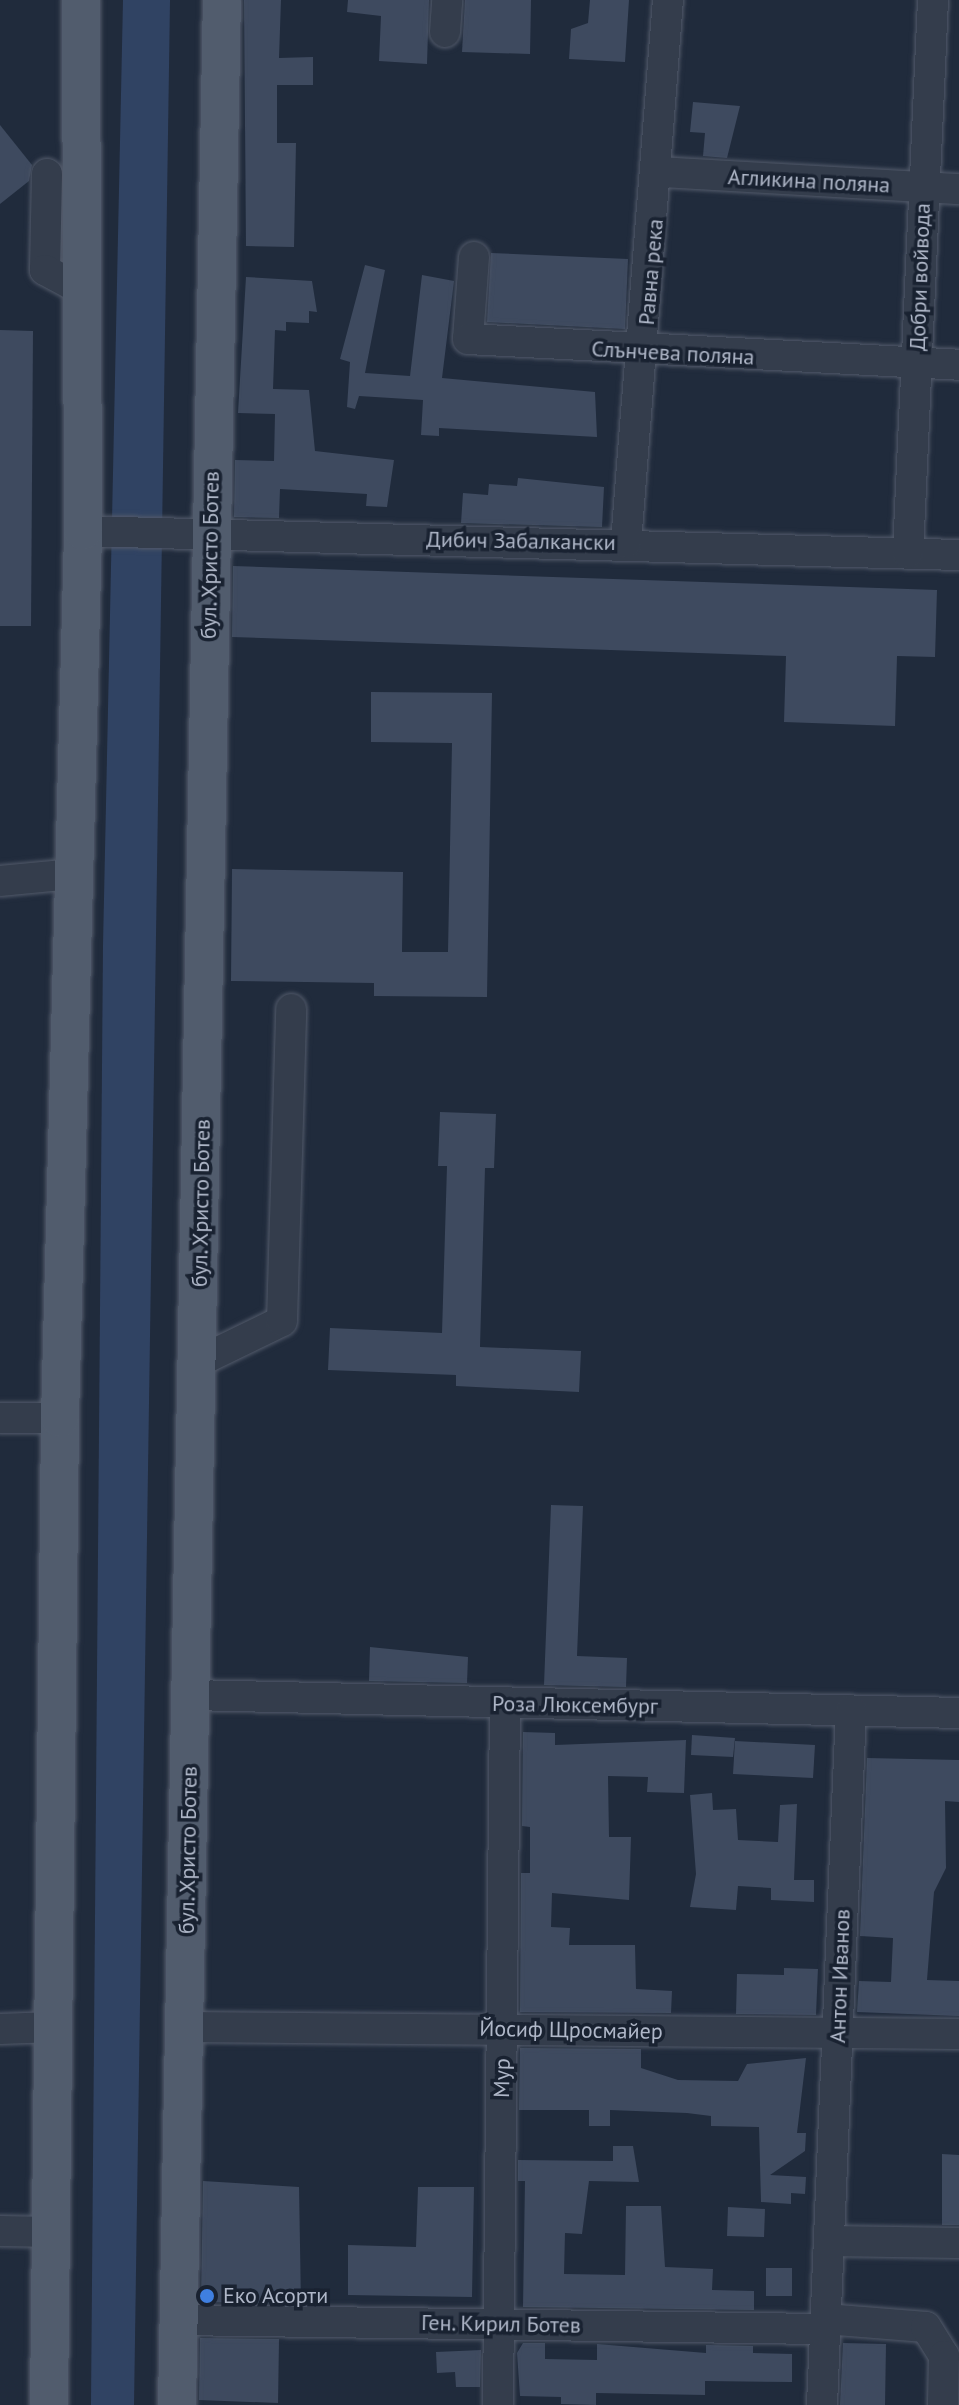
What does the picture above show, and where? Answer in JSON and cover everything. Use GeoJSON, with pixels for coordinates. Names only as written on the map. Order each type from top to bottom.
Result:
{"type":"FeatureCollection","features":[{"type":"Feature","properties":{"kind":"main road"},"geometry":{"type":"LineString","coordinates":[[53,0],[80,44]]}},
{"type":"Feature","properties":{"kind":"main road"},"geometry":{"type":"LineString","coordinates":[[49,2405],[60,1418],[83,531],[81,0]]}},
{"type":"Feature","properties":{"kind":"main road","name":"бул. Христо Ботев"},"geometry":{"type":"LineString","coordinates":[[177,2405],[222,0]]}},
{"type":"Feature","properties":{"kind":"street"},"geometry":{"type":"LineString","coordinates":[[445,32],[447,0]]}},
{"type":"Feature","properties":{"kind":"street","name":"Равна река"},"geometry":{"type":"LineString","coordinates":[[626,543],[660,172],[668,0]]}},
{"type":"Feature","properties":{"kind":"street","name":"Добри войвода"},"geometry":{"type":"LineString","coordinates":[[908,553],[933,0]]}},
{"type":"Feature","properties":{"kind":"street","name":"Агликина поляна"},"geometry":{"type":"LineString","coordinates":[[660,172],[959,189]]}},
{"type":"Feature","properties":{"kind":"street"},"geometry":{"type":"LineString","coordinates":[[47,174],[45,270],[84,291]]}},
{"type":"Feature","properties":{"kind":"street","name":"Слънчева поляна"},"geometry":{"type":"LineString","coordinates":[[474,257],[468,339],[644,353],[959,365]]}},
{"type":"Feature","properties":{"kind":"street","name":"Дибич Забалкански"},"geometry":{"type":"LineString","coordinates":[[83,531],[626,543],[959,555]]}},
{"type":"Feature","properties":{"kind":"street"},"geometry":{"type":"LineString","coordinates":[[0,881],[73,874]]}},
{"type":"Feature","properties":{"kind":"street"},"geometry":{"type":"LineString","coordinates":[[198,1362],[282,1321],[291,1009]]}},
{"type":"Feature","properties":{"kind":"street"},"geometry":{"type":"LineString","coordinates":[[0,1418],[60,1418]]}},
{"type":"Feature","properties":{"kind":"street","name":"Роза Люксембург"},"geometry":{"type":"LineString","coordinates":[[191,1695],[959,1713]]}},
{"type":"Feature","properties":{"kind":"street","name":"Мур"},"geometry":{"type":"LineString","coordinates":[[498,2405],[505,1703]]}},
{"type":"Feature","properties":{"kind":"street","name":"Антон Иванов"},"geometry":{"type":"LineString","coordinates":[[822,2405],[851,1711]]}},
{"type":"Feature","properties":{"kind":"street"},"geometry":{"type":"LineString","coordinates":[[0,2029],[53,2027]]}},
{"type":"Feature","properties":{"kind":"street","name":"Йосиф Щросмайер"},"geometry":{"type":"LineString","coordinates":[[184,2027],[959,2034]]}},
{"type":"Feature","properties":{"kind":"street"},"geometry":{"type":"LineString","coordinates":[[0,2231],[50,2232]]}},
{"type":"Feature","properties":{"kind":"street"},"geometry":{"type":"LineString","coordinates":[[829,2241],[959,2243]]}},
{"type":"Feature","properties":{"kind":"street","name":"Ген. Кирил Ботев"},"geometry":{"type":"LineString","coordinates":[[177,2320],[926,2327],[944,2356],[943,2405]]}},
{"type":"Feature","properties":{"kind":"water"},"geometry":{"type":"Polygon","coordinates":[[[123,0],[170,0],[134,2405],[91,2405],[103,946],[123,0]]]}},
{"type":"Feature","properties":{"kind":"building"},"geometry":{"type":"Polygon","coordinates":[[[244,0],[281,0],[279,58],[313,57],[313,85],[277,85],[277,143],[296,143],[294,247],[246,246],[244,0]]]}},
{"type":"Feature","properties":{"kind":"building"},"geometry":{"type":"Polygon","coordinates":[[[348,0],[429,0],[427,64],[379,61],[381,16],[347,12],[348,0]]]}},
{"type":"Feature","properties":{"kind":"building"},"geometry":{"type":"Polygon","coordinates":[[[465,0],[531,0],[530,54],[462,52],[465,0]]]}},
{"type":"Feature","properties":{"kind":"building"},"geometry":{"type":"Polygon","coordinates":[[[590,0],[629,0],[625,62],[569,59],[571,29],[588,23],[590,0]]]}},
{"type":"Feature","properties":{"kind":"building"},"geometry":{"type":"Polygon","coordinates":[[[693,102],[740,106],[727,158],[703,156],[705,133],[690,132],[693,102]]]}},
{"type":"Feature","properties":{"kind":"building"},"geometry":{"type":"Polygon","coordinates":[[[0,125],[32,165],[29,181],[0,204],[0,125]]]}},
{"type":"Feature","properties":{"kind":"building"},"geometry":{"type":"Polygon","coordinates":[[[491,253],[628,259],[625,329],[487,322],[491,253]]]}},
{"type":"Feature","properties":{"kind":"building"},"geometry":{"type":"Polygon","coordinates":[[[365,265],[385,270],[365,373],[410,376],[422,275],[454,281],[442,378],[595,392],[597,437],[439,428],[439,436],[421,435],[423,400],[359,396],[355,409],[347,407],[350,362],[340,359],[365,265]]]}},
{"type":"Feature","properties":{"kind":"building"},"geometry":{"type":"Polygon","coordinates":[[[246,277],[312,281],[317,312],[309,311],[309,323],[286,322],[286,331],[275,330],[273,389],[309,390],[315,451],[394,460],[387,507],[366,506],[367,494],[280,489],[279,518],[234,517],[235,460],[274,461],[275,414],[238,413],[246,277]]]}},
{"type":"Feature","properties":{"kind":"building"},"geometry":{"type":"Polygon","coordinates":[[[0,330],[33,331],[31,626],[0,626],[0,330]]]}},
{"type":"Feature","properties":{"kind":"building"},"geometry":{"type":"Polygon","coordinates":[[[518,478],[604,487],[602,527],[461,523],[463,493],[488,495],[489,484],[517,486],[518,478]]]}},
{"type":"Feature","properties":{"kind":"building"},"geometry":{"type":"Polygon","coordinates":[[[233,566],[937,590],[935,657],[897,656],[895,726],[784,722],[786,656],[232,637],[233,566]]]}},
{"type":"Feature","properties":{"kind":"building"},"geometry":{"type":"Polygon","coordinates":[[[371,692],[492,693],[487,997],[374,996],[374,983],[231,981],[232,869],[403,872],[402,952],[448,952],[452,743],[371,742],[371,692]]]}},
{"type":"Feature","properties":{"kind":"building"},"geometry":{"type":"Polygon","coordinates":[[[440,1112],[496,1114],[494,1168],[485,1168],[480,1347],[581,1351],[579,1392],[456,1386],[456,1375],[328,1370],[330,1328],[442,1333],[447,1166],[438,1166],[440,1112]]]}},
{"type":"Feature","properties":{"kind":"building"},"geometry":{"type":"Polygon","coordinates":[[[551,1505],[583,1506],[577,1656],[627,1658],[626,1687],[544,1685],[551,1505]]]}},
{"type":"Feature","properties":{"kind":"building"},"geometry":{"type":"Polygon","coordinates":[[[370,1647],[468,1657],[467,1683],[369,1681],[370,1647]]]}},
{"type":"Feature","properties":{"kind":"building"},"geometry":{"type":"Polygon","coordinates":[[[523,1732],[555,1733],[555,1745],[686,1740],[684,1793],[647,1792],[648,1777],[608,1776],[609,1837],[631,1837],[629,1900],[552,1893],[551,1927],[570,1928],[569,1945],[635,1945],[636,1989],[672,1991],[671,2013],[520,2012],[521,1873],[530,1873],[530,1827],[522,1826],[523,1732]]]}},
{"type":"Feature","properties":{"kind":"building"},"geometry":{"type":"Polygon","coordinates":[[[692,1735],[735,1738],[733,1757],[691,1755],[692,1735]]]}},
{"type":"Feature","properties":{"kind":"building"},"geometry":{"type":"Polygon","coordinates":[[[735,1741],[815,1745],[813,1778],[733,1774],[735,1741]]]}},
{"type":"Feature","properties":{"kind":"building"},"geometry":{"type":"Polygon","coordinates":[[[867,1758],[959,1760],[959,1802],[945,1801],[946,1868],[934,1892],[927,1980],[959,1981],[959,2016],[857,2012],[859,1981],[891,1982],[893,1938],[860,1936],[867,1758]]]}},
{"type":"Feature","properties":{"kind":"building"},"geometry":{"type":"Polygon","coordinates":[[[712,1793],[713,1810],[736,1809],[738,1840],[778,1842],[780,1805],[797,1804],[794,1880],[814,1880],[814,1902],[771,1900],[771,1888],[738,1886],[736,1910],[690,1907],[696,1874],[690,1795],[712,1793]]]}},
{"type":"Feature","properties":{"kind":"building"},"geometry":{"type":"Polygon","coordinates":[[[784,1968],[818,1969],[816,2015],[736,2014],[737,1974],[784,1975],[784,1968]]]}},
{"type":"Feature","properties":{"kind":"building"},"geometry":{"type":"Polygon","coordinates":[[[520,2048],[641,2049],[641,2068],[678,2080],[738,2081],[747,2064],[806,2058],[797,2133],[806,2133],[805,2151],[770,2175],[806,2177],[805,2194],[791,2193],[791,2204],[761,2202],[759,2127],[711,2126],[711,2116],[687,2113],[610,2110],[610,2126],[589,2126],[589,2110],[519,2110],[520,2048]]]}},
{"type":"Feature","properties":{"kind":"building"},"geometry":{"type":"Polygon","coordinates":[[[613,2146],[633,2146],[639,2182],[589,2181],[582,2234],[565,2233],[564,2274],[625,2275],[626,2206],[661,2206],[665,2267],[713,2269],[712,2290],[754,2291],[754,2310],[523,2307],[525,2181],[518,2181],[518,2160],[613,2161],[613,2146]]]}},
{"type":"Feature","properties":{"kind":"building"},"geometry":{"type":"Polygon","coordinates":[[[942,2154],[959,2155],[959,2225],[942,2225],[942,2154]]]}},
{"type":"Feature","properties":{"kind":"building"},"geometry":{"type":"Polygon","coordinates":[[[203,2181],[299,2187],[301,2304],[201,2302],[203,2181]]]}},
{"type":"Feature","properties":{"kind":"building"},"geometry":{"type":"Polygon","coordinates":[[[418,2187],[474,2187],[472,2297],[348,2295],[348,2245],[416,2247],[418,2187]]]}},
{"type":"Feature","properties":{"kind":"building"},"geometry":{"type":"Polygon","coordinates":[[[728,2207],[765,2209],[764,2237],[727,2236],[728,2207]]]}},
{"type":"Feature","properties":{"kind":"building"},"geometry":{"type":"Polygon","coordinates":[[[766,2268],[792,2268],[792,2296],[766,2296],[766,2268]]]}},
{"type":"Feature","properties":{"kind":"building"},"geometry":{"type":"Polygon","coordinates":[[[200,2338],[279,2339],[278,2403],[199,2400],[200,2338]]]}},
{"type":"Feature","properties":{"kind":"building"},"geometry":{"type":"Polygon","coordinates":[[[523,2343],[545,2343],[545,2359],[597,2360],[597,2344],[706,2353],[706,2345],[753,2346],[753,2353],[792,2354],[792,2382],[705,2381],[705,2395],[596,2393],[596,2405],[561,2404],[561,2397],[520,2396],[517,2353],[523,2343]]]}},
{"type":"Feature","properties":{"kind":"building"},"geometry":{"type":"Polygon","coordinates":[[[843,2343],[886,2344],[885,2405],[840,2405],[843,2343]]]}},
{"type":"Feature","properties":{"kind":"building"},"geometry":{"type":"Polygon","coordinates":[[[481,2350],[480,2387],[456,2387],[455,2372],[437,2373],[436,2352],[481,2350]]]}},
{"type":"Feature","properties":{"kind":"place","name":"Еко Асорти"},"geometry":{"type":"Point","coordinates":[207,2296]}}]}
